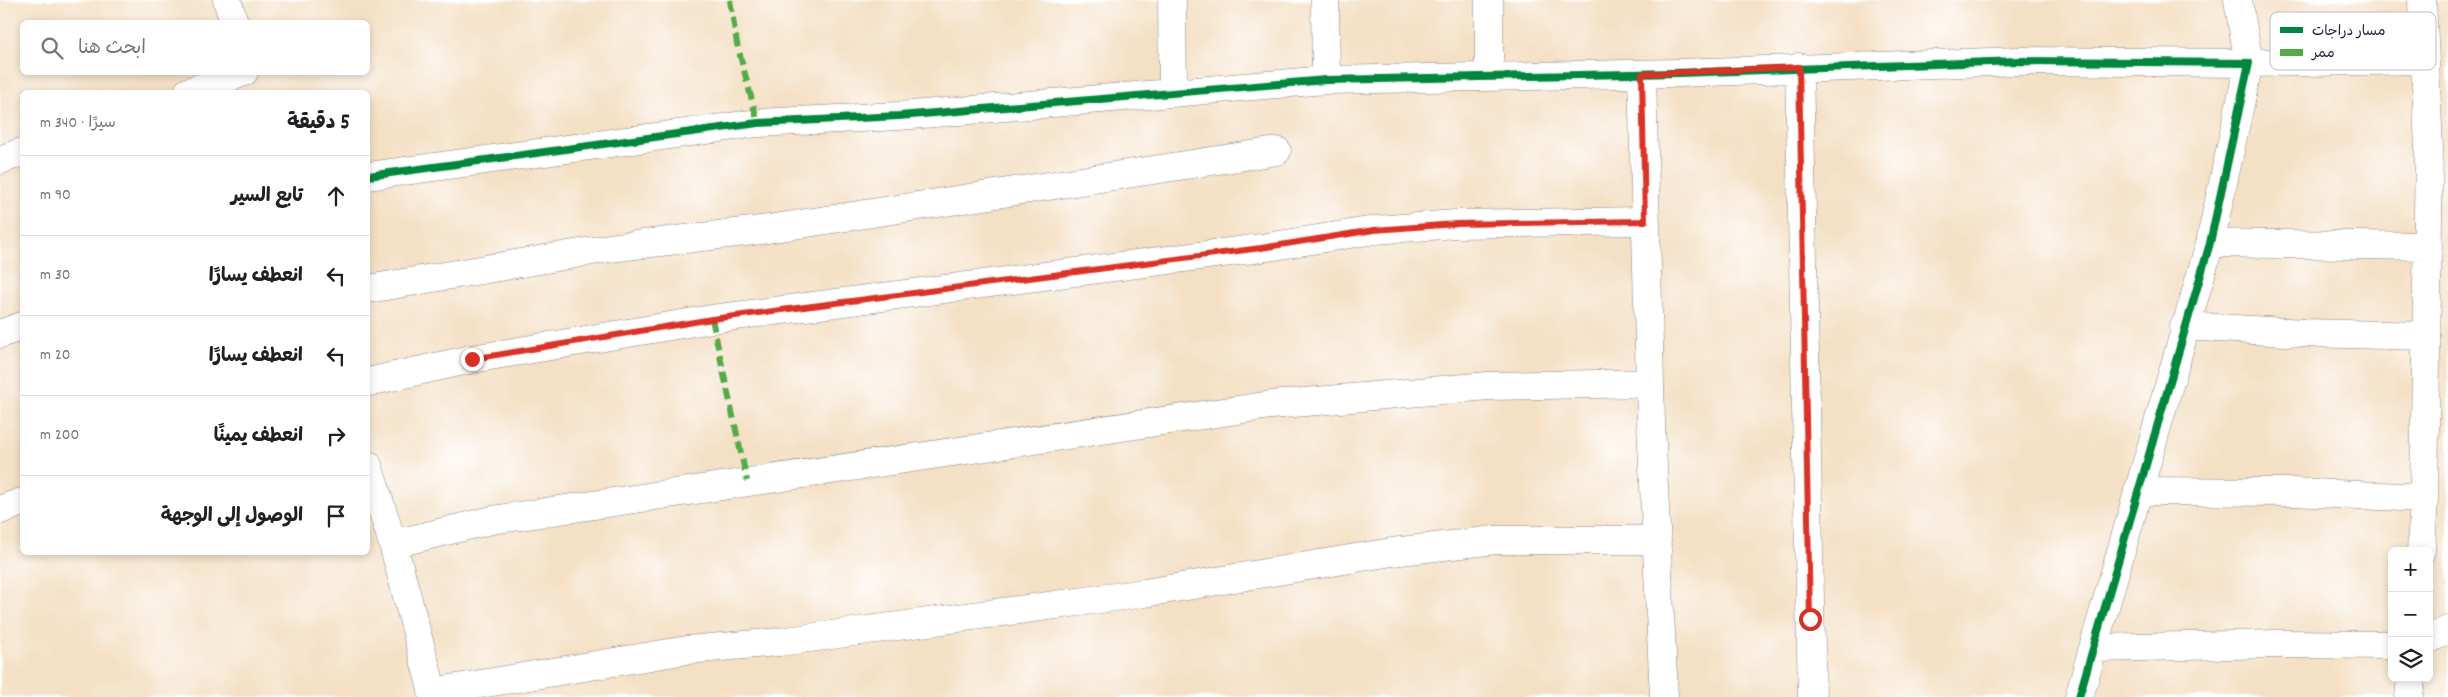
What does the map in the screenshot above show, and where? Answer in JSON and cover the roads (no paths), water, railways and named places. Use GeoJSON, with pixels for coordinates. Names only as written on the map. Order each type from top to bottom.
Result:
{"type":"FeatureCollection","features":[{"type":"Feature","properties":{"kind":"street"},"geometry":{"type":"LineString","coordinates":[[227,0],[233,20]]}},
{"type":"Feature","properties":{"kind":"street"},"geometry":{"type":"LineString","coordinates":[[1172,0],[1173,93]]}},
{"type":"Feature","properties":{"kind":"street"},"geometry":{"type":"LineString","coordinates":[[1326,0],[1326,80]]}},
{"type":"Feature","properties":{"kind":"street"},"geometry":{"type":"LineString","coordinates":[[1489,0],[1489,77]]}},
{"type":"Feature","properties":{"kind":"street"},"geometry":{"type":"LineString","coordinates":[[2079,697],[2184,326],[2210,243],[2249,64],[2238,0]]}},
{"type":"Feature","properties":{"kind":"street"},"geometry":{"type":"LineString","coordinates":[[370,176],[758,123],[899,116],[1326,80],[1642,74],[1799,67],[2019,61],[2270,64]]}},
{"type":"Feature","properties":{"kind":"street"},"geometry":{"type":"LineString","coordinates":[[1799,67],[1812,697]]}},
{"type":"Feature","properties":{"kind":"street"},"geometry":{"type":"LineString","coordinates":[[2421,547],[2424,498],[2429,148],[2425,70]]}},
{"type":"Feature","properties":{"kind":"street"},"geometry":{"type":"LineString","coordinates":[[1642,74],[1650,383],[1664,697]]}},
{"type":"Feature","properties":{"kind":"street"},"geometry":{"type":"LineString","coordinates":[[194,90],[237,75]]}},
{"type":"Feature","properties":{"kind":"street"},"geometry":{"type":"LineString","coordinates":[[247,75],[252,90]]}},
{"type":"Feature","properties":{"kind":"street"},"geometry":{"type":"LineString","coordinates":[[370,289],[610,248],[761,230],[1277,151]]}},
{"type":"Feature","properties":{"kind":"street"},"geometry":{"type":"LineString","coordinates":[[0,160],[20,153]]}},
{"type":"Feature","properties":{"kind":"street"},"geometry":{"type":"LineString","coordinates":[[370,382],[472,359],[712,319],[1261,248],[1374,230],[1456,224],[1645,221]]}},
{"type":"Feature","properties":{"kind":"street"},"geometry":{"type":"LineString","coordinates":[[2210,243],[2428,246]]}},
{"type":"Feature","properties":{"kind":"street"},"geometry":{"type":"LineString","coordinates":[[2184,326],[2304,333],[2426,336]]}},
{"type":"Feature","properties":{"kind":"street"},"geometry":{"type":"LineString","coordinates":[[0,334],[20,327]]}},
{"type":"Feature","properties":{"kind":"street"},"geometry":{"type":"LineString","coordinates":[[393,544],[492,520],[1271,405],[1488,386],[1650,383]]}},
{"type":"Feature","properties":{"kind":"street"},"geometry":{"type":"LineString","coordinates":[[370,471],[393,544],[433,694],[687,650],[779,642],[1145,594],[1392,552],[1495,540],[1657,540]]}},
{"type":"Feature","properties":{"kind":"street"},"geometry":{"type":"LineString","coordinates":[[2138,491],[2292,492],[2424,498]]}},
{"type":"Feature","properties":{"kind":"street"},"geometry":{"type":"LineString","coordinates":[[0,510],[20,503]]}},
{"type":"Feature","properties":{"kind":"street"},"geometry":{"type":"LineString","coordinates":[[2433,637],[2448,630]]}},
{"type":"Feature","properties":{"kind":"street"},"geometry":{"type":"LineString","coordinates":[[2094,648],[2278,644],[2388,645]]}},
{"type":"Feature","properties":{"kind":"street"},"geometry":{"type":"LineString","coordinates":[[2409,697],[2411,682]]}}]}
